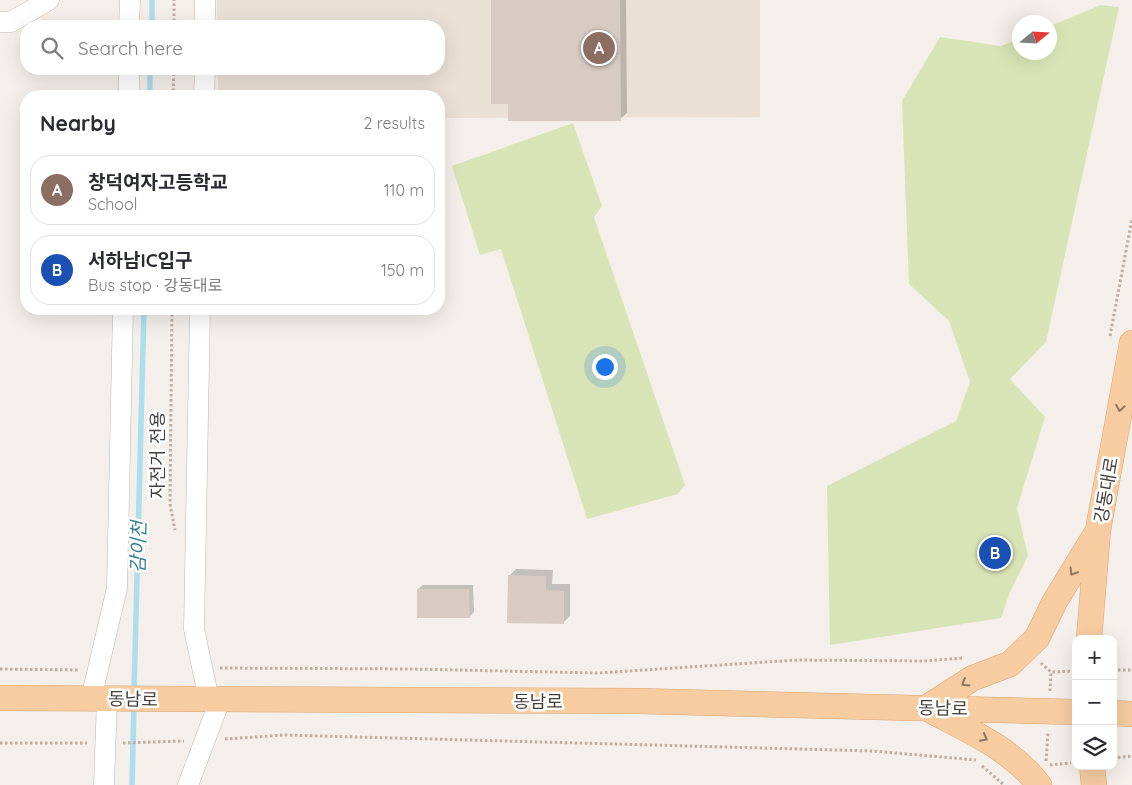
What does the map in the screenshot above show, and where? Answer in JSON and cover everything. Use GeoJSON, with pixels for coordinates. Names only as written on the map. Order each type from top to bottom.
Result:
{"type":"FeatureCollection","features":[{"type":"Feature","properties":{"kind":"main road","name":"강동대로"},"geometry":{"type":"LineString","coordinates":[[1089,635],[1098,530],[1120,344]]}},
{"type":"Feature","properties":{"kind":"main road"},"geometry":{"type":"LineString","coordinates":[[926,708],[973,678],[1010,664],[1037,638],[1055,600],[1098,530]]}},
{"type":"Feature","properties":{"kind":"main road","name":"동남로"},"geometry":{"type":"LineString","coordinates":[[0,698],[637,701],[1072,712]]}},
{"type":"Feature","properties":{"kind":"main road"},"geometry":{"type":"LineString","coordinates":[[926,708],[992,742],[1028,770],[1042,775]]}},
{"type":"Feature","properties":{"kind":"main road"},"geometry":{"type":"LineString","coordinates":[[1117,713],[1132,714]]}},
{"type":"Feature","properties":{"kind":"main road"},"geometry":{"type":"LineString","coordinates":[[1092,770],[1094,785]]}},
{"type":"Feature","properties":{"kind":"street"},"geometry":{"type":"LineString","coordinates":[[0,22],[11,22],[49,0]]}},
{"type":"Feature","properties":{"kind":"street"},"geometry":{"type":"LineString","coordinates":[[130,0],[130,20]]}},
{"type":"Feature","properties":{"kind":"street"},"geometry":{"type":"LineString","coordinates":[[205,0],[205,20]]}},
{"type":"Feature","properties":{"kind":"street"},"geometry":{"type":"LineString","coordinates":[[129,75],[129,90]]}},
{"type":"Feature","properties":{"kind":"street"},"geometry":{"type":"LineString","coordinates":[[204,90],[205,75]]}},
{"type":"Feature","properties":{"kind":"street"},"geometry":{"type":"LineString","coordinates":[[104,785],[111,743],[107,699],[98,670],[117,588],[123,315]]}},
{"type":"Feature","properties":{"kind":"street"},"geometry":{"type":"LineString","coordinates":[[188,785],[210,700],[194,629],[200,315]]}},
{"type":"Feature","properties":{"kind":"path"},"geometry":{"type":"LineString","coordinates":[[174,0],[174,20]]}},
{"type":"Feature","properties":{"kind":"path"},"geometry":{"type":"LineString","coordinates":[[173,90],[174,75]]}},
{"type":"Feature","properties":{"kind":"path"},"geometry":{"type":"LineString","coordinates":[[1120,344],[1132,218]]}},
{"type":"Feature","properties":{"kind":"path","name":"자전거 전용"},"geometry":{"type":"LineString","coordinates":[[172,315],[170,504],[176,533]]}},
{"type":"Feature","properties":{"kind":"path"},"geometry":{"type":"LineString","coordinates":[[202,668],[411,669],[598,674],[797,660],[924,660],[970,657]]}},
{"type":"Feature","properties":{"kind":"path"},"geometry":{"type":"LineString","coordinates":[[0,669],[98,670]]}},
{"type":"Feature","properties":{"kind":"path"},"geometry":{"type":"LineString","coordinates":[[1117,670],[1132,670]]}},
{"type":"Feature","properties":{"kind":"path"},"geometry":{"type":"LineString","coordinates":[[1051,672],[1072,671]]}},
{"type":"Feature","properties":{"kind":"path"},"geometry":{"type":"LineString","coordinates":[[0,743],[200,741],[284,735],[873,751],[977,760],[1004,785]]}},
{"type":"Feature","properties":{"kind":"path"},"geometry":{"type":"LineString","coordinates":[[1117,758],[1132,756]]}},
{"type":"Feature","properties":{"kind":"path"},"geometry":{"type":"LineString","coordinates":[[1042,775],[1072,764]]}},
{"type":"Feature","properties":{"kind":"shaded area"},"geometry":{"type":"Polygon","coordinates":[[[217,0],[760,0],[760,117],[445,118],[445,90],[218,90],[218,75],[445,75],[445,20],[217,20],[217,0]]]}},
{"type":"Feature","properties":{"kind":"green space"},"geometry":{"type":"Polygon","coordinates":[[[1101,5],[1119,7],[1046,342],[1010,379],[1045,417],[1017,508],[1028,556],[1010,592],[1001,618],[830,645],[827,486],[956,421],[970,382],[949,321],[909,284],[902,101],[940,37],[1001,46],[1012,42],[1012,60],[1057,60],[1057,23],[1101,5]]]}},
{"type":"Feature","properties":{"kind":"green space"},"geometry":{"type":"Polygon","coordinates":[[[573,123],[602,206],[594,217],[685,485],[678,494],[587,519],[501,249],[480,255],[452,166],[573,123]]]}},
{"type":"Feature","properties":{"kind":"building"},"geometry":{"type":"Polygon","coordinates":[[[491,0],[620,0],[621,121],[508,121],[508,104],[491,104],[491,0]]]}},
{"type":"Feature","properties":{"kind":"building"},"geometry":{"type":"Polygon","coordinates":[[[508,575],[546,576],[546,590],[564,591],[564,624],[507,623],[508,575]]]}},
{"type":"Feature","properties":{"kind":"building"},"geometry":{"type":"Polygon","coordinates":[[[417,589],[469,589],[470,618],[417,618],[417,589]]]}},
{"type":"Feature","properties":{"kind":"waterway","name":"감이천"},"geometry":{"type":"LineString","coordinates":[[152,0],[152,20]]}},
{"type":"Feature","properties":{"kind":"waterway","name":"감이천"},"geometry":{"type":"LineString","coordinates":[[150,75],[150,90]]}},
{"type":"Feature","properties":{"kind":"waterway","name":"감이천"},"geometry":{"type":"LineString","coordinates":[[134,693],[144,315]]}},
{"type":"Feature","properties":{"kind":"waterway","name":"감이천"},"geometry":{"type":"LineString","coordinates":[[132,785],[134,705]]}},
{"type":"Feature","properties":{"kind":"place","name":"창덕여자고등학교"},"geometry":{"type":"Point","coordinates":[599,48]}},
{"type":"Feature","properties":{"kind":"place","name":"서하남IC입구"},"geometry":{"type":"Point","coordinates":[995,553]}}]}
